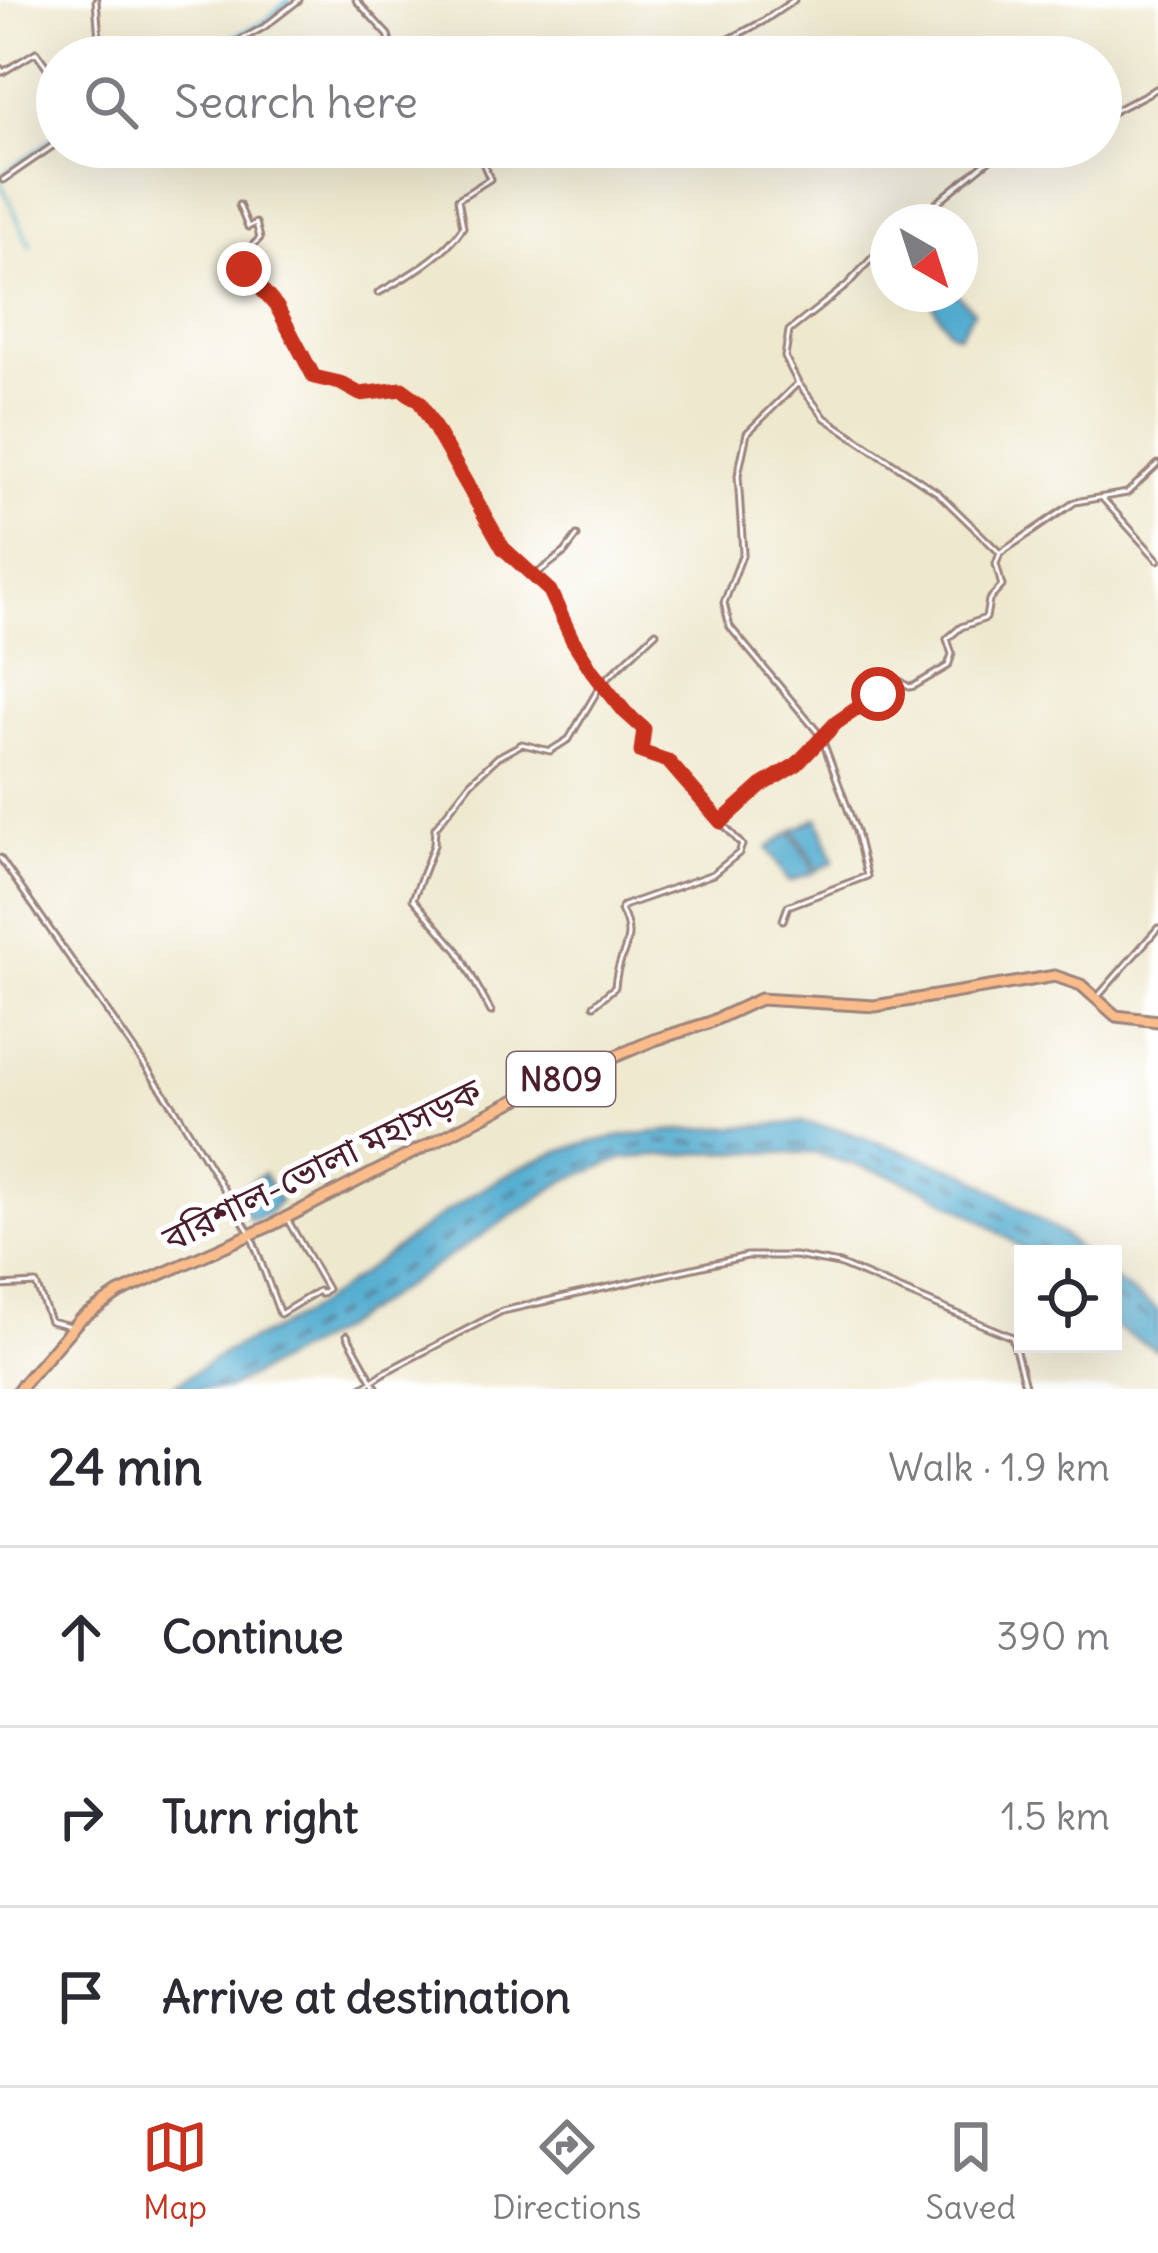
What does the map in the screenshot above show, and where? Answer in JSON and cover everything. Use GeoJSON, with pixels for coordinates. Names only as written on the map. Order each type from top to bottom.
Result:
{"type":"FeatureCollection","features":[{"type":"Feature","properties":{"kind":"highway","name":"বরিশাল-ভোলা মহাসড়ক"},"geometry":{"type":"LineString","coordinates":[[19,1389],[72,1326],[133,1286],[286,1218],[533,1090],[760,999],[875,1006],[1055,976],[1071,979],[1116,1016],[1158,1021]]}},
{"type":"Feature","properties":{"kind":"street"},"geometry":{"type":"LineString","coordinates":[[96,0],[99,36]]}},
{"type":"Feature","properties":{"kind":"street"},"geometry":{"type":"LineString","coordinates":[[248,36],[299,0]]}},
{"type":"Feature","properties":{"kind":"street"},"geometry":{"type":"LineString","coordinates":[[356,0],[388,36]]}},
{"type":"Feature","properties":{"kind":"street"},"geometry":{"type":"LineString","coordinates":[[735,36],[794,0]]}},
{"type":"Feature","properties":{"kind":"street"},"geometry":{"type":"LineString","coordinates":[[0,68],[3,72],[36,52]]}},
{"type":"Feature","properties":{"kind":"street"},"geometry":{"type":"LineString","coordinates":[[1122,107],[1158,88]]}},
{"type":"Feature","properties":{"kind":"street"},"geometry":{"type":"LineString","coordinates":[[3,180],[36,157]]}},
{"type":"Feature","properties":{"kind":"street"},"geometry":{"type":"LineString","coordinates":[[378,292],[431,261],[435,251],[457,236],[463,227],[458,199],[490,179],[485,168]]}},
{"type":"Feature","properties":{"kind":"street"},"geometry":{"type":"LineString","coordinates":[[935,204],[979,168]]}},
{"type":"Feature","properties":{"kind":"street"},"geometry":{"type":"LineString","coordinates":[[238,205],[242,220],[248,227],[256,223],[261,232],[240,258],[244,269],[277,307],[314,377],[360,394],[402,389],[420,402],[494,533],[513,560],[550,591],[572,639],[625,712],[644,729],[641,752],[668,761],[742,845],[713,874],[623,906],[630,939],[616,963],[615,987],[594,1004]]}},
{"type":"Feature","properties":{"kind":"street"},"geometry":{"type":"LineString","coordinates":[[870,261],[789,331],[785,357],[825,418],[938,493],[1000,553]]}},
{"type":"Feature","properties":{"kind":"street"},"geometry":{"type":"LineString","coordinates":[[783,920],[788,906],[867,876],[851,815],[821,736],[730,627],[724,603],[743,553],[738,476],[747,433],[798,383]]}},
{"type":"Feature","properties":{"kind":"street"},"geometry":{"type":"LineString","coordinates":[[721,822],[761,786],[797,764],[854,708],[900,681],[914,686],[952,662],[947,639],[961,627],[986,618],[988,600],[1002,586],[996,564],[1000,553],[1075,502],[1127,493],[1158,464]]}},
{"type":"Feature","properties":{"kind":"street"},"geometry":{"type":"LineString","coordinates":[[1102,497],[1158,560]]}},
{"type":"Feature","properties":{"kind":"street"},"geometry":{"type":"LineString","coordinates":[[532,577],[566,552],[577,536]]}},
{"type":"Feature","properties":{"kind":"street"},"geometry":{"type":"LineString","coordinates":[[490,1012],[458,951],[413,899],[434,845],[435,828],[497,757],[522,744],[550,751],[568,739],[602,683],[656,632]]}},
{"type":"Feature","properties":{"kind":"street"},"geometry":{"type":"LineString","coordinates":[[0,858],[176,1110],[251,1235],[281,1314],[327,1289],[286,1218]]}},
{"type":"Feature","properties":{"kind":"street"},"geometry":{"type":"LineString","coordinates":[[1096,999],[1158,928]]}},
{"type":"Feature","properties":{"kind":"street"},"geometry":{"type":"LineString","coordinates":[[360,1389],[502,1311],[747,1256],[795,1256],[870,1274],[1012,1337],[1025,1389]]}},
{"type":"Feature","properties":{"kind":"street"},"geometry":{"type":"LineString","coordinates":[[0,1286],[36,1284],[50,1321],[72,1326]]}},
{"type":"Feature","properties":{"kind":"street"},"geometry":{"type":"LineString","coordinates":[[347,1335],[377,1389]]}},
{"type":"Feature","properties":{"kind":"water"},"geometry":{"type":"Polygon","coordinates":[[[937,312],[973,312],[958,335],[949,331],[937,312]]]}},
{"type":"Feature","properties":{"kind":"water"},"geometry":{"type":"Polygon","coordinates":[[[818,818],[834,861],[818,870],[794,830],[818,818]]]}},
{"type":"Feature","properties":{"kind":"water"},"geometry":{"type":"Polygon","coordinates":[[[791,832],[815,872],[789,882],[768,848],[791,832]]]}},
{"type":"Feature","properties":{"kind":"water"},"geometry":{"type":"Polygon","coordinates":[[[803,1122],[841,1130],[967,1173],[1074,1245],[1017,1245],[927,1190],[814,1153],[624,1158],[566,1180],[331,1334],[226,1389],[169,1389],[231,1349],[296,1319],[508,1174],[585,1144],[639,1134],[803,1122]]]}},
{"type":"Feature","properties":{"kind":"water"},"geometry":{"type":"Polygon","coordinates":[[[263,1174],[280,1201],[266,1215],[251,1220],[237,1199],[242,1188],[263,1174]]]}},
{"type":"Feature","properties":{"kind":"water"},"geometry":{"type":"Polygon","coordinates":[[[1122,1285],[1158,1311],[1158,1351],[1122,1331],[1122,1285]]]}},
{"type":"Feature","properties":{"kind":"waterway"},"geometry":{"type":"LineString","coordinates":[[238,36],[266,22],[290,0]]}},
{"type":"Feature","properties":{"kind":"waterway"},"geometry":{"type":"LineString","coordinates":[[0,178],[36,152]]}},
{"type":"Feature","properties":{"kind":"waterway"},"geometry":{"type":"LineString","coordinates":[[0,183],[31,247]]}},
{"type":"Feature","properties":{"kind":"ferry route"},"geometry":{"type":"LineString","coordinates":[[212,1389],[341,1311],[526,1183],[652,1142],[787,1144],[859,1153],[953,1182],[1040,1245]]}},
{"type":"Feature","properties":{"kind":"ferry route"},"geometry":{"type":"LineString","coordinates":[[1122,1302],[1158,1323]]}},
{"type":"Feature","properties":{"kind":"route"},"geometry":{"type":"LineString","coordinates":[[244,269],[277,307],[314,377],[360,394],[402,389],[420,402],[503,548],[550,591],[592,671],[644,729],[641,752],[668,761],[721,822],[761,786],[797,764],[836,723],[878,694]]}}]}
